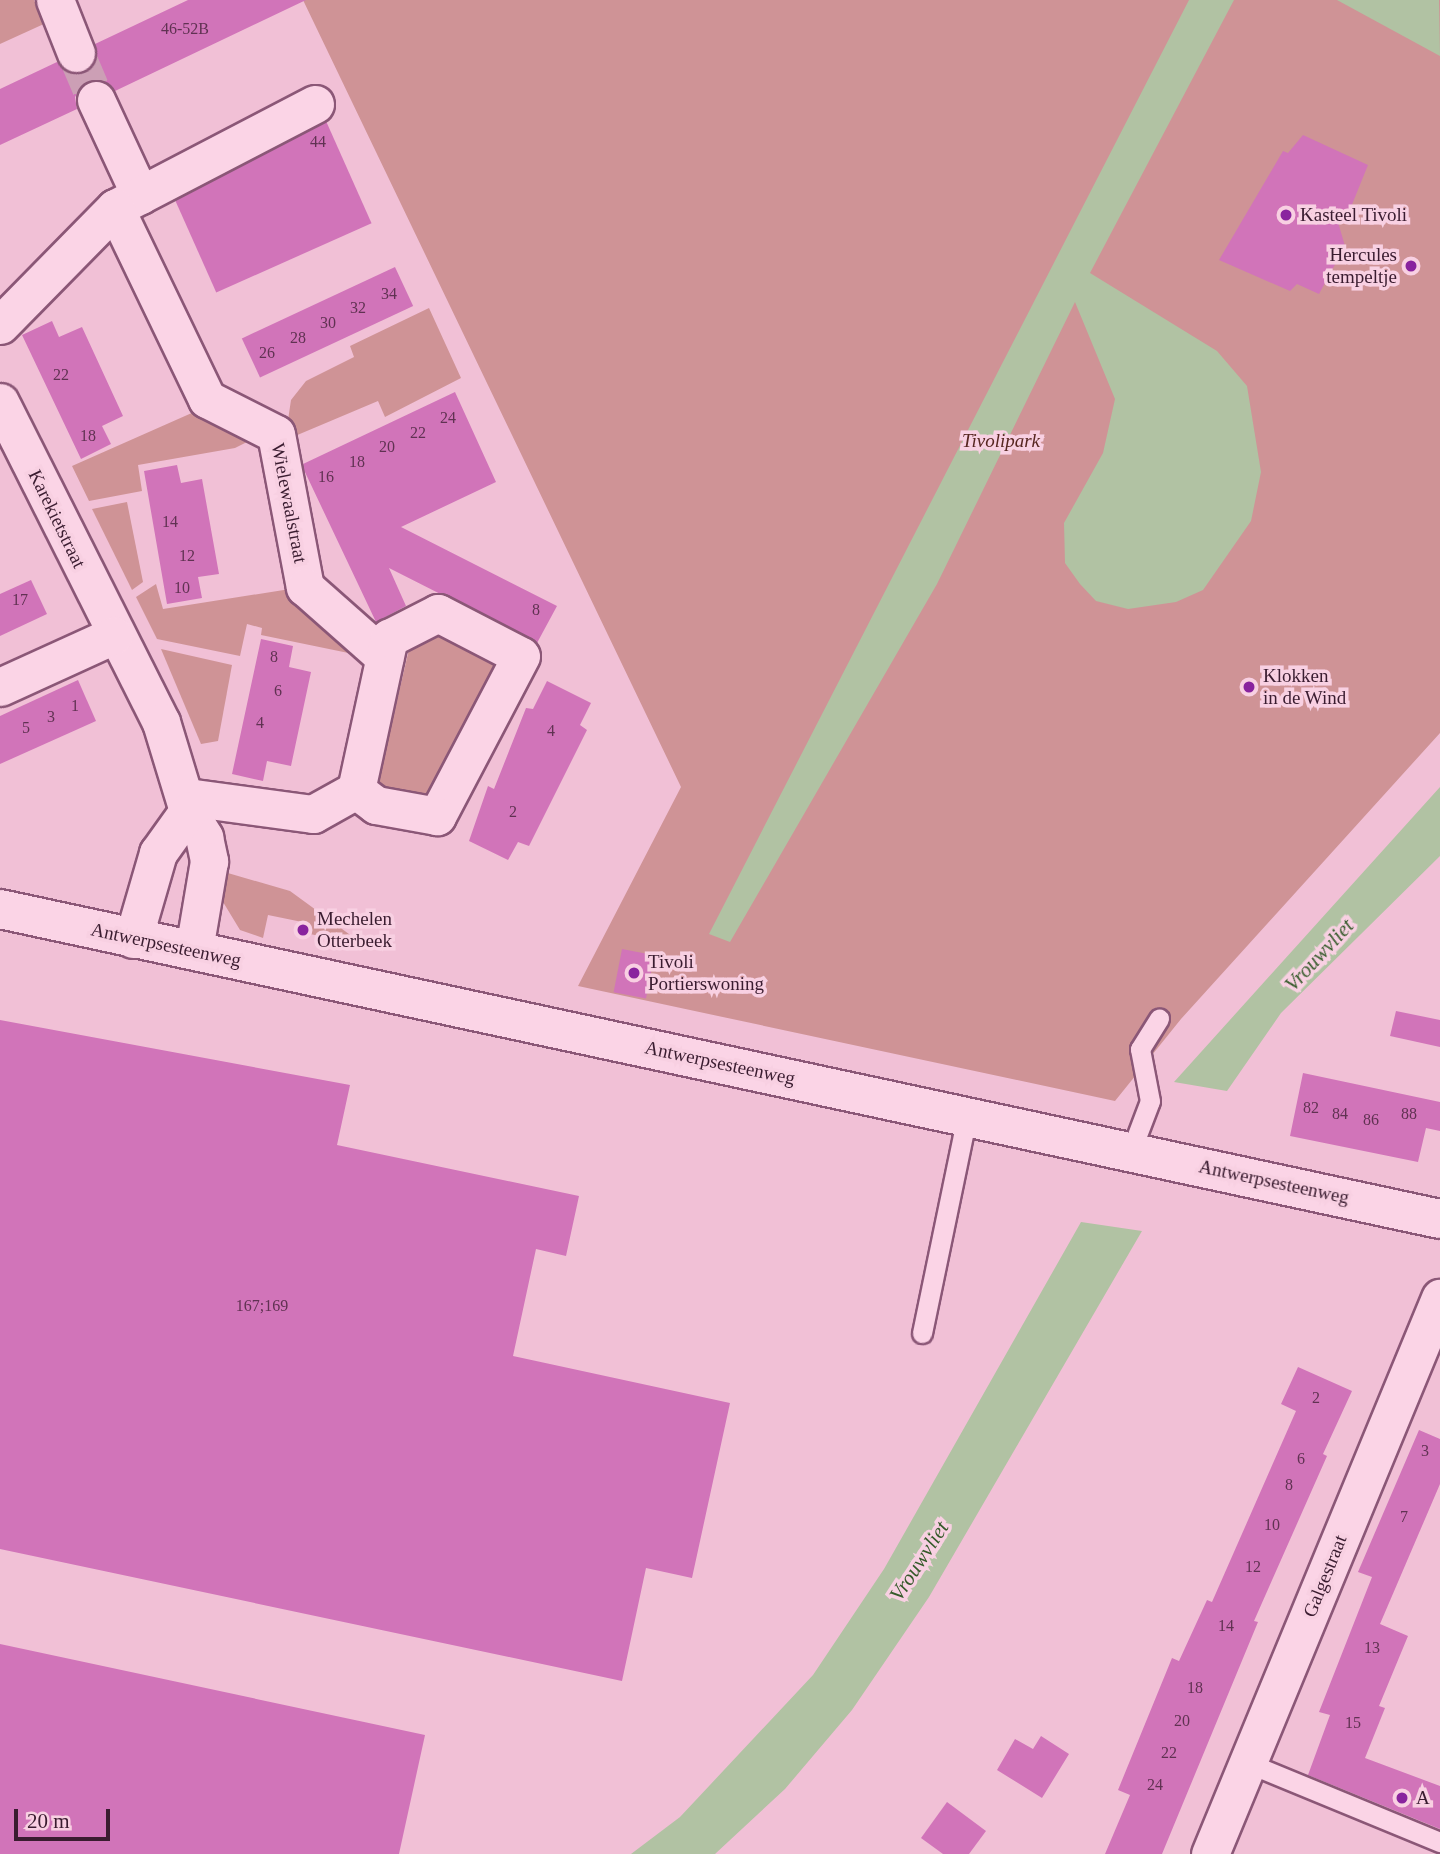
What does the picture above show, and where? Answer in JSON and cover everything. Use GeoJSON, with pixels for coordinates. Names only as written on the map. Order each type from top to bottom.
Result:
{"type":"FeatureCollection","features":[{"type":"Feature","properties":{"kind":"main road","name":"Antwerpsesteenweg"},"geometry":{"type":"LineString","coordinates":[[0,909],[967,1115],[1440,1219]]}},
{"type":"Feature","properties":{"kind":"street"},"geometry":{"type":"LineString","coordinates":[[55,0],[76,53]]}},
{"type":"Feature","properties":{"kind":"street"},"geometry":{"type":"LineString","coordinates":[[96,100],[127,202]]}},
{"type":"Feature","properties":{"kind":"street"},"geometry":{"type":"LineString","coordinates":[[0,325],[127,202],[315,104]]}},
{"type":"Feature","properties":{"kind":"street","name":"Wielewaalstraat"},"geometry":{"type":"LineString","coordinates":[[127,202],[207,399],[276,434],[305,587],[384,657]]}},
{"type":"Feature","properties":{"kind":"street","name":"Karekietstraat"},"geometry":{"type":"LineString","coordinates":[[0,402],[114,635],[161,722],[188,804],[204,837],[209,861],[194,950]]}},
{"type":"Feature","properties":{"kind":"street"},"geometry":{"type":"LineString","coordinates":[[132,939],[158,853],[188,804],[313,814],[356,790],[389,638],[438,613],[521,656],[437,816],[376,805],[356,790]]}},
{"type":"Feature","properties":{"kind":"street"},"geometry":{"type":"LineString","coordinates":[[0,687],[114,635]]}},
{"type":"Feature","properties":{"kind":"street","name":"Galgestraat"},"geometry":{"type":"LineString","coordinates":[[1210,1854],[1440,1298]]}},
{"type":"Feature","properties":{"kind":"lane"},"geometry":{"type":"LineString","coordinates":[[1131,1151],[1150,1101],[1140,1049],[1159,1018]]}},
{"type":"Feature","properties":{"kind":"lane"},"geometry":{"type":"LineString","coordinates":[[922,1333],[967,1115]]}},
{"type":"Feature","properties":{"kind":"lane"},"geometry":{"type":"LineString","coordinates":[[1248,1763],[1440,1842]]}},
{"type":"Feature","properties":{"kind":"green space"},"geometry":{"type":"Polygon","coordinates":[[[0,0],[34,0],[46,23],[0,44],[0,0]]]}},
{"type":"Feature","properties":{"kind":"green space","name":"Tivolipark"},"geometry":{"type":"Polygon","coordinates":[[[303,0],[1440,0],[1440,733],[1181,1019],[1115,1101],[578,986],[681,787],[303,0]]]}},
{"type":"Feature","properties":{"kind":"green space"},"geometry":{"type":"Polygon","coordinates":[[[429,308],[461,378],[385,417],[378,401],[295,436],[288,420],[291,400],[306,381],[354,357],[350,346],[429,308]]]}},
{"type":"Feature","properties":{"kind":"green space"},"geometry":{"type":"Polygon","coordinates":[[[194,412],[257,437],[235,448],[138,465],[142,491],[89,501],[72,466],[194,412]]]}},
{"type":"Feature","properties":{"kind":"green space"},"geometry":{"type":"Polygon","coordinates":[[[127,502],[143,582],[132,590],[92,509],[127,502]]]}},
{"type":"Feature","properties":{"kind":"green space"},"geometry":{"type":"Polygon","coordinates":[[[156,584],[163,609],[290,589],[363,656],[261,635],[262,628],[247,624],[240,656],[157,639],[136,597],[156,584]]]}},
{"type":"Feature","properties":{"kind":"green space"},"geometry":{"type":"Polygon","coordinates":[[[437,632],[498,662],[427,797],[382,789],[378,782],[410,645],[437,632]]]}},
{"type":"Feature","properties":{"kind":"green space"},"geometry":{"type":"Polygon","coordinates":[[[161,649],[232,665],[218,741],[201,744],[161,649]]]}},
{"type":"Feature","properties":{"kind":"green space"},"geometry":{"type":"Polygon","coordinates":[[[221,871],[290,891],[364,945],[305,933],[307,923],[268,915],[263,938],[240,930],[220,897],[221,871]]]}},
{"type":"Feature","properties":{"kind":"water"},"geometry":{"type":"Polygon","coordinates":[[[1189,0],[1234,0],[1090,273],[1217,351],[1247,386],[1261,472],[1251,521],[1203,590],[1176,602],[1128,609],[1096,601],[1080,584],[1065,563],[1064,523],[1103,453],[1115,399],[1075,302],[937,584],[730,942],[709,934],[1189,0]]]}},
{"type":"Feature","properties":{"kind":"water"},"geometry":{"type":"Polygon","coordinates":[[[1337,0],[1439,0],[1440,56],[1337,0]]]}},
{"type":"Feature","properties":{"kind":"water","name":"Vrouwvliet"},"geometry":{"type":"Polygon","coordinates":[[[1440,787],[1440,856],[1281,1013],[1227,1091],[1174,1082],[1440,787]]]}},
{"type":"Feature","properties":{"kind":"water","name":"Vrouwvliet"},"geometry":{"type":"Polygon","coordinates":[[[1081,1222],[1142,1231],[929,1597],[852,1710],[785,1789],[715,1854],[631,1854],[680,1817],[813,1675],[884,1569],[1081,1222]]]}},
{"type":"Feature","properties":{"kind":"building"},"geometry":{"type":"Polygon","coordinates":[[[188,0],[306,0],[115,91],[99,79],[87,81],[75,97],[77,109],[0,145],[0,89],[57,62],[72,74],[84,72],[97,57],[95,44],[188,0]]]}},
{"type":"Feature","properties":{"kind":"building"},"geometry":{"type":"Polygon","coordinates":[[[326,121],[372,223],[216,292],[171,190],[326,121]]]}},
{"type":"Feature","properties":{"kind":"building","name":"Kasteel Tivoli"},"geometry":{"type":"Polygon","coordinates":[[[1303,135],[1368,165],[1349,212],[1337,219],[1345,246],[1319,294],[1297,284],[1290,291],[1219,260],[1283,151],[1288,153],[1303,135]]]}},
{"type":"Feature","properties":{"kind":"building"},"geometry":{"type":"Polygon","coordinates":[[[395,267],[413,306],[260,377],[242,338],[395,267]]]}},
{"type":"Feature","properties":{"kind":"building"},"geometry":{"type":"Polygon","coordinates":[[[52,321],[59,337],[82,327],[123,416],[102,426],[111,444],[81,459],[22,335],[52,321]]]}},
{"type":"Feature","properties":{"kind":"building"},"geometry":{"type":"Polygon","coordinates":[[[455,392],[496,482],[401,527],[557,606],[537,643],[389,568],[406,606],[376,622],[304,470],[303,464],[455,392]]]}},
{"type":"Feature","properties":{"kind":"building"},"geometry":{"type":"Polygon","coordinates":[[[177,465],[181,483],[202,479],[219,574],[198,577],[202,598],[167,604],[144,471],[177,465]]]}},
{"type":"Feature","properties":{"kind":"building"},"geometry":{"type":"Polygon","coordinates":[[[31,580],[47,614],[0,636],[0,594],[31,580]]]}},
{"type":"Feature","properties":{"kind":"building"},"geometry":{"type":"Polygon","coordinates":[[[261,639],[293,646],[289,667],[311,672],[291,766],[267,761],[263,781],[232,774],[261,639]]]}},
{"type":"Feature","properties":{"kind":"building"},"geometry":{"type":"Polygon","coordinates":[[[78,680],[96,721],[0,764],[0,716],[78,680]]]}},
{"type":"Feature","properties":{"kind":"building"},"geometry":{"type":"Polygon","coordinates":[[[547,681],[591,703],[580,725],[587,730],[529,846],[518,842],[508,860],[469,841],[488,786],[494,789],[526,708],[533,709],[547,681]]]}},
{"type":"Feature","properties":{"kind":"building","name":"Tivoli Portierswoning"},"geometry":{"type":"Polygon","coordinates":[[[622,949],[654,955],[646,998],[614,992],[622,949]]]}},
{"type":"Feature","properties":{"kind":"building"},"geometry":{"type":"Polygon","coordinates":[[[1396,1011],[1440,1020],[1440,1047],[1390,1036],[1396,1011]]]}},
{"type":"Feature","properties":{"kind":"building"},"geometry":{"type":"Polygon","coordinates":[[[0,1020],[350,1085],[337,1145],[579,1196],[566,1256],[536,1249],[513,1356],[730,1403],[692,1578],[646,1568],[622,1681],[0,1549],[0,1020]]]}},
{"type":"Feature","properties":{"kind":"building"},"geometry":{"type":"Polygon","coordinates":[[[1303,1073],[1440,1102],[1440,1131],[1426,1128],[1418,1162],[1290,1136],[1303,1073]]]}},
{"type":"Feature","properties":{"kind":"building"},"geometry":{"type":"Polygon","coordinates":[[[1298,1367],[1352,1391],[1323,1454],[1327,1456],[1254,1621],[1258,1622],[1162,1854],[1105,1854],[1130,1795],[1118,1790],[1172,1658],[1179,1661],[1207,1600],[1212,1602],[1296,1411],[1281,1404],[1298,1367]]]}},
{"type":"Feature","properties":{"kind":"building"},"geometry":{"type":"Polygon","coordinates":[[[1419,1430],[1440,1439],[1440,1484],[1380,1624],[1408,1636],[1379,1706],[1385,1708],[1365,1758],[1440,1786],[1440,1829],[1308,1775],[1330,1715],[1319,1712],[1372,1577],[1358,1572],[1419,1430]]]}},
{"type":"Feature","properties":{"kind":"building"},"geometry":{"type":"Polygon","coordinates":[[[0,1644],[425,1735],[399,1854],[0,1854],[0,1644]]]}},
{"type":"Feature","properties":{"kind":"building"},"geometry":{"type":"Polygon","coordinates":[[[1041,1736],[1069,1754],[1042,1798],[997,1770],[1015,1739],[1033,1749],[1041,1736]]]}},
{"type":"Feature","properties":{"kind":"building"},"geometry":{"type":"Polygon","coordinates":[[[947,1802],[986,1831],[969,1854],[943,1854],[921,1838],[947,1802]]]}},
{"type":"Feature","properties":{"kind":"tunnel"},"geometry":{"type":"LineString","coordinates":[[76,53],[96,100]]}},
{"type":"Feature","properties":{"kind":"place","name":"Kasteel Tivoli"},"geometry":{"type":"Point","coordinates":[1286,215]}},
{"type":"Feature","properties":{"kind":"place","name":"Hercules tempeltje"},"geometry":{"type":"Point","coordinates":[1411,266]}},
{"type":"Feature","properties":{"kind":"place","name":"Klokken in de Wind"},"geometry":{"type":"Point","coordinates":[1249,687]}},
{"type":"Feature","properties":{"kind":"place","name":"Mechelen Otterbeek"},"geometry":{"type":"Point","coordinates":[303,930]}},
{"type":"Feature","properties":{"kind":"place","name":"Tivoli Portierswoning"},"geometry":{"type":"Point","coordinates":[634,973]}},
{"type":"Feature","properties":{"kind":"place","name":"A"},"geometry":{"type":"Point","coordinates":[1402,1798]}}]}
